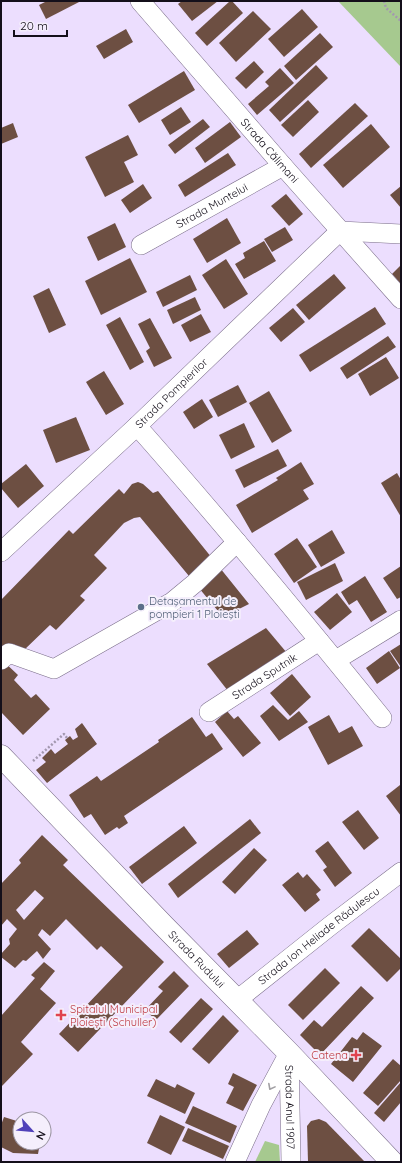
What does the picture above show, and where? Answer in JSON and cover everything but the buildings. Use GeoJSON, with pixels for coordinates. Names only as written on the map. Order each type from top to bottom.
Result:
{"type":"FeatureCollection","features":[{"type":"Feature","properties":{"kind":"main road","name":"Strada Rudului"},"geometry":{"type":"LineString","coordinates":[[1,756],[164,926],[289,1053],[392,1162]]}},
{"type":"Feature","properties":{"kind":"street","name":"Strada Călimani"},"geometry":{"type":"LineString","coordinates":[[140,1],[401,299]]}},
{"type":"Feature","properties":{"kind":"street","name":"Strada Muntelui"},"geometry":{"type":"LineString","coordinates":[[141,245],[283,166]]}},
{"type":"Feature","properties":{"kind":"street"},"geometry":{"type":"LineString","coordinates":[[340,231],[401,234]]}},
{"type":"Feature","properties":{"kind":"street","name":"Strada Pompierilor"},"geometry":{"type":"LineString","coordinates":[[1,552],[137,426],[340,231]]}},
{"type":"Feature","properties":{"kind":"street"},"geometry":{"type":"LineString","coordinates":[[137,426],[336,660],[382,718]]}},
{"type":"Feature","properties":{"kind":"street"},"geometry":{"type":"LineString","coordinates":[[1,660],[9,653],[54,669],[172,602],[236,542]]}},
{"type":"Feature","properties":{"kind":"street"},"geometry":{"type":"LineString","coordinates":[[336,660],[401,620]]}},
{"type":"Feature","properties":{"kind":"street","name":"Strada Sputnik"},"geometry":{"type":"LineString","coordinates":[[209,712],[319,640]]}},
{"type":"Feature","properties":{"kind":"street","name":"Strada Ion Heliade Rădulescu"},"geometry":{"type":"LineString","coordinates":[[237,1000],[401,872]]}},
{"type":"Feature","properties":{"kind":"street"},"geometry":{"type":"LineString","coordinates":[[235,1162],[261,1105],[289,1053]]}},
{"type":"Feature","properties":{"kind":"street","name":"Strada Anul 1907"},"geometry":{"type":"LineString","coordinates":[[289,1053],[291,1162]]}},
{"type":"Feature","properties":{"kind":"path"},"geometry":{"type":"LineString","coordinates":[[384,1],[386,8],[401,21]]}},
{"type":"Feature","properties":{"kind":"path"},"geometry":{"type":"LineString","coordinates":[[17,774],[45,752],[64,734],[67,738]]}},
{"type":"Feature","properties":{"kind":"green space"},"geometry":{"type":"Polygon","coordinates":[[[338,1],[401,1],[401,67],[338,1]]]}},
{"type":"Feature","properties":{"kind":"green space"},"geometry":{"type":"Polygon","coordinates":[[[265,1141],[279,1145],[280,1162],[255,1162],[265,1141]]]}},
{"type":"Feature","properties":{"kind":"place","name":"Detaşamentul de pompieri 1 Ploieşti"},"geometry":{"type":"Point","coordinates":[141,607]}},
{"type":"Feature","properties":{"kind":"place","name":"Spitalul Municipal Ploiești (Schuller)"},"geometry":{"type":"Point","coordinates":[61,1015]}},
{"type":"Feature","properties":{"kind":"place","name":"Catena"},"geometry":{"type":"Point","coordinates":[356,1055]}}]}
